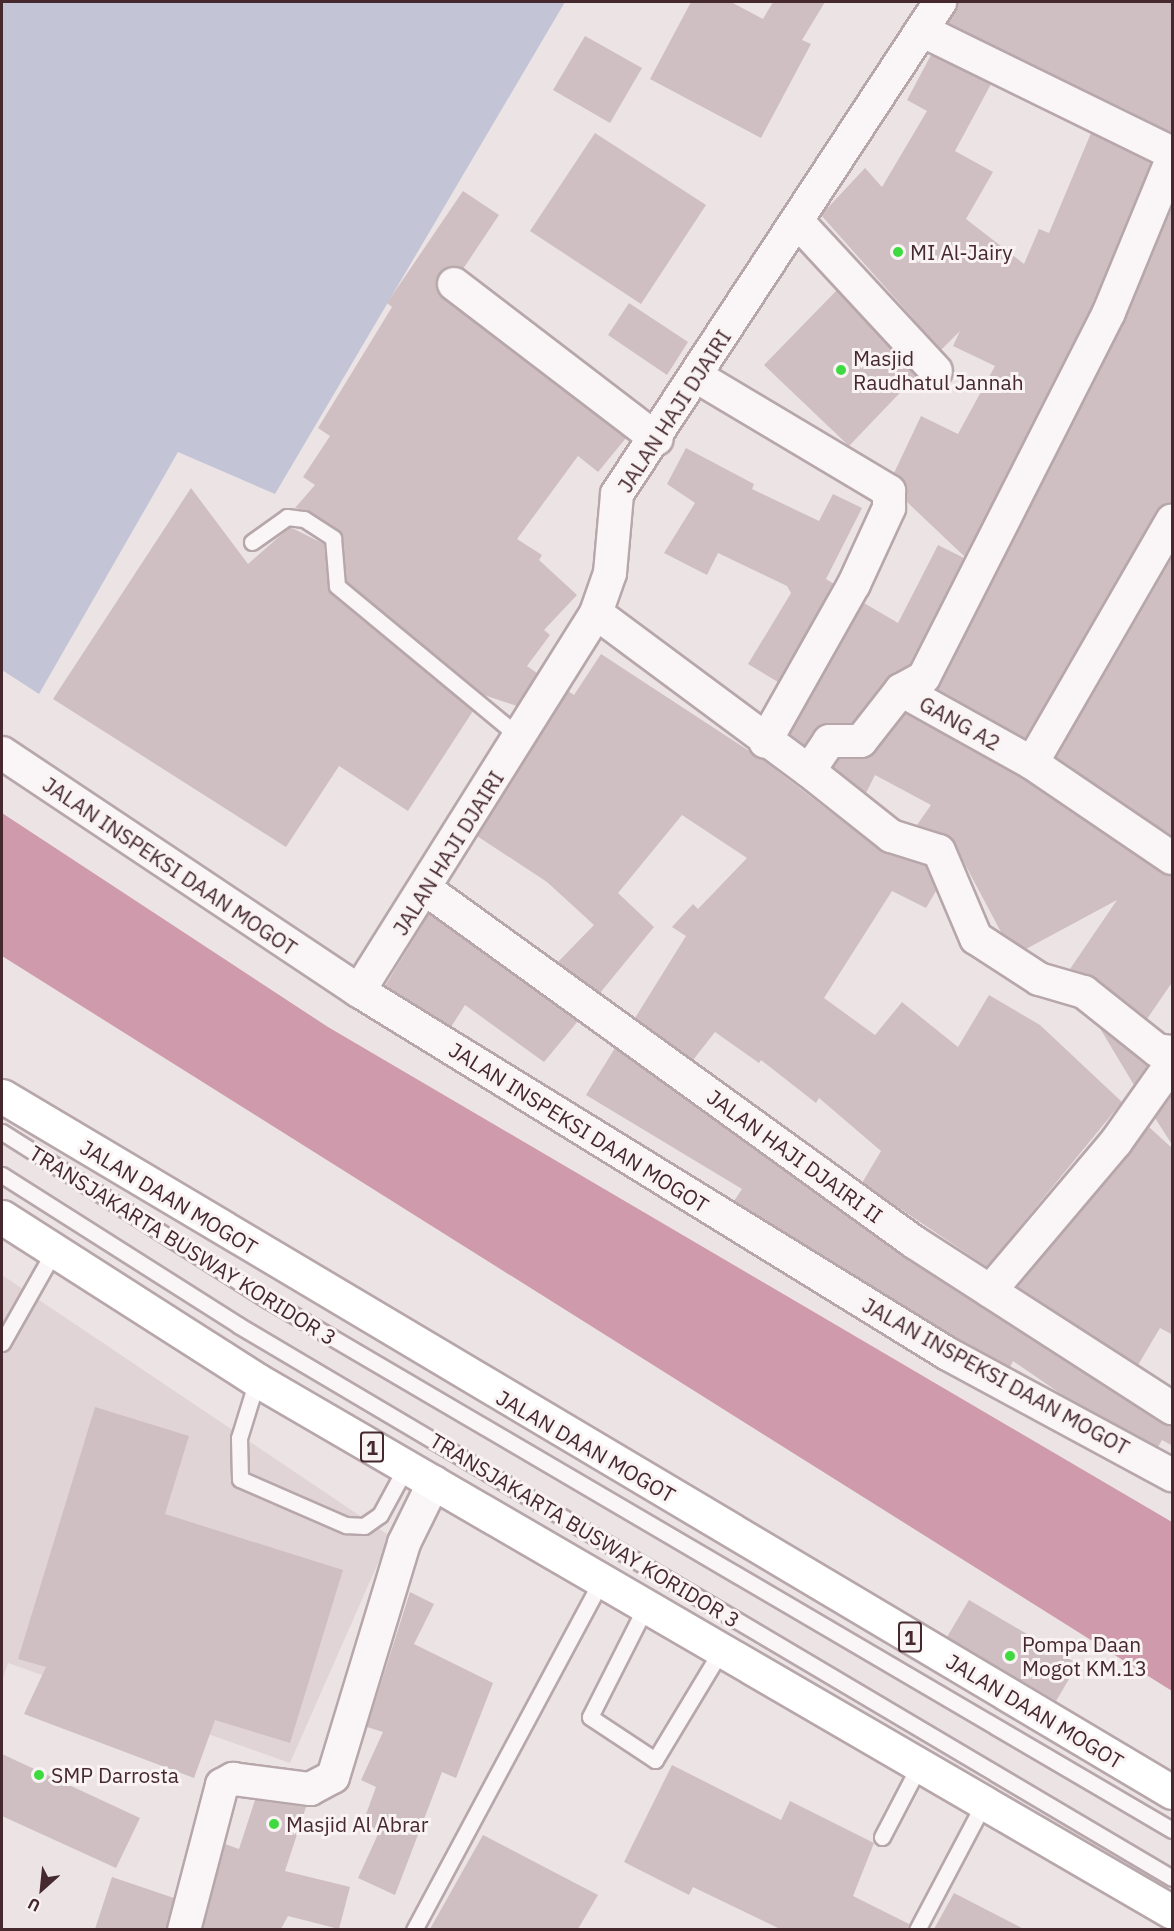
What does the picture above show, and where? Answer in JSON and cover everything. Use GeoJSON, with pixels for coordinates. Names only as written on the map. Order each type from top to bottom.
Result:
{"type":"FeatureCollection","features":[{"type":"Feature","properties":{"kind":"highway","name":"JALAN DAAN MOGOT"},"geometry":{"type":"LineString","coordinates":[[2,1096],[1173,1792]]}},
{"type":"Feature","properties":{"kind":"highway","name":"1"},"geometry":{"type":"LineString","coordinates":[[2,1217],[257,1380],[1173,1912]]}},
{"type":"Feature","properties":{"kind":"street","name":"JALAN HAJI DJAIRI"},"geometry":{"type":"LineString","coordinates":[[359,991],[427,890],[596,613],[609,573],[617,494],[657,439],[940,2]]}},
{"type":"Feature","properties":{"kind":"street"},"geometry":{"type":"LineString","coordinates":[[922,31],[1173,153]]}},
{"type":"Feature","properties":{"kind":"street"},"geometry":{"type":"LineString","coordinates":[[902,690],[924,677],[1109,312],[1173,159]]}},
{"type":"Feature","properties":{"kind":"street"},"geometry":{"type":"LineString","coordinates":[[798,222],[936,371]]}},
{"type":"Feature","properties":{"kind":"street"},"geometry":{"type":"LineString","coordinates":[[454,284],[657,439]]}},
{"type":"Feature","properties":{"kind":"street"},"geometry":{"type":"LineString","coordinates":[[696,376],[889,491],[889,508],[854,584],[765,742]]}},
{"type":"Feature","properties":{"kind":"street"},"geometry":{"type":"LineString","coordinates":[[1032,763],[1173,521]]}},
{"type":"Feature","properties":{"kind":"street"},"geometry":{"type":"LineString","coordinates":[[596,613],[765,742],[809,771],[891,836],[939,851],[975,938],[1039,979],[1084,992],[1156,1050],[1173,1052]]}},
{"type":"Feature","properties":{"kind":"street","name":"GANG A2"},"geometry":{"type":"LineString","coordinates":[[809,771],[830,741],[861,741],[902,690],[1032,763],[1173,858]]}},
{"type":"Feature","properties":{"kind":"street","name":"JALAN INSPEKSI DAAN MOGOT"},"geometry":{"type":"LineString","coordinates":[[2,753],[359,991],[948,1354],[1173,1475]]}},
{"type":"Feature","properties":{"kind":"street","name":"JALAN HAJI DJAIRI II"},"geometry":{"type":"LineString","coordinates":[[427,890],[990,1291],[1173,1408]]}},
{"type":"Feature","properties":{"kind":"street"},"geometry":{"type":"LineString","coordinates":[[990,1291],[1116,1142],[1173,1063]]}},
{"type":"Feature","properties":{"kind":"street"},"geometry":{"type":"LineString","coordinates":[[184,1929],[222,1785],[233,1779],[310,1789],[333,1777],[404,1543],[420,1474]]}},
{"type":"Feature","properties":{"kind":"lane"},"geometry":{"type":"LineString","coordinates":[[252,542],[287,517],[304,519],[333,538],[337,586],[521,738]]}},
{"type":"Feature","properties":{"kind":"lane","name":"TRANSJAKARTA BUSWAY KORIDOR 3"},"geometry":{"type":"LineString","coordinates":[[2,1132],[268,1300],[1173,1830]]}},
{"type":"Feature","properties":{"kind":"lane","name":"TRANSJAKARTA BUSWAY KORIDOR 3"},"geometry":{"type":"LineString","coordinates":[[2,1175],[238,1325],[1173,1878]]}},
{"type":"Feature","properties":{"kind":"lane"},"geometry":{"type":"LineString","coordinates":[[2,1343],[54,1251]]}},
{"type":"Feature","properties":{"kind":"lane"},"geometry":{"type":"LineString","coordinates":[[257,1380],[239,1438],[240,1479],[346,1525],[364,1526],[380,1515],[420,1474]]}},
{"type":"Feature","properties":{"kind":"lane"},"geometry":{"type":"LineString","coordinates":[[414,1929],[602,1580]]}},
{"type":"Feature","properties":{"kind":"lane"},"geometry":{"type":"LineString","coordinates":[[646,1606],[590,1717],[655,1760],[722,1649]]}},
{"type":"Feature","properties":{"kind":"lane"},"geometry":{"type":"LineString","coordinates":[[882,1837],[920,1764]]}},
{"type":"Feature","properties":{"kind":"lane"},"geometry":{"type":"LineString","coordinates":[[917,1929],[985,1801]]}},
{"type":"Feature","properties":{"kind":"shaded area"},"geometry":{"type":"Polygon","coordinates":[[[2,2],[565,2],[275,494],[178,452],[39,694],[2,670],[2,2]]]}},
{"type":"Feature","properties":{"kind":"shaded area"},"geometry":{"type":"Polygon","coordinates":[[[2,813],[328,1027],[1172,1522],[1172,1691],[2,956],[2,813]]]}},
{"type":"Feature","properties":{"kind":"shaded area"},"geometry":{"type":"Polygon","coordinates":[[[2,1275],[390,1536],[290,1763],[8,1663],[2,1682],[2,1275]]]}},
{"type":"Feature","properties":{"kind":"building"},"geometry":{"type":"Polygon","coordinates":[[[691,2],[731,2],[763,19],[773,2],[825,2],[802,40],[811,44],[761,138],[650,79],[691,2]]]}},
{"type":"Feature","properties":{"kind":"building"},"geometry":{"type":"Polygon","coordinates":[[[958,2],[1173,2],[1173,133],[948,23],[958,2]]]}},
{"type":"Feature","properties":{"kind":"building"},"geometry":{"type":"Polygon","coordinates":[[[585,36],[642,68],[610,123],[553,90],[585,36]]]}},
{"type":"Feature","properties":{"kind":"building"},"geometry":{"type":"Polygon","coordinates":[[[931,55],[991,84],[955,151],[993,172],[966,219],[1024,264],[1039,229],[1049,233],[1091,133],[1151,163],[1093,304],[965,557],[907,502],[905,483],[894,473],[921,416],[958,434],[995,366],[953,346],[960,331],[941,350],[821,215],[865,168],[882,187],[927,111],[907,100],[931,55]]]}},
{"type":"Feature","properties":{"kind":"building"},"geometry":{"type":"Polygon","coordinates":[[[595,133],[706,205],[641,304],[530,231],[595,133]]]}},
{"type":"Feature","properties":{"kind":"building"},"geometry":{"type":"Polygon","coordinates":[[[463,191],[499,215],[463,269],[440,273],[438,291],[626,438],[598,472],[578,456],[517,539],[542,555],[539,560],[577,595],[544,630],[550,635],[527,666],[537,673],[517,706],[484,695],[346,581],[341,533],[309,511],[295,508],[315,485],[303,477],[330,436],[318,428],[392,307],[387,303],[463,191]]]}},
{"type":"Feature","properties":{"kind":"building"},"geometry":{"type":"Polygon","coordinates":[[[1173,205],[1173,503],[1156,512],[1025,739],[936,689],[1125,320],[1173,205]]]}},
{"type":"Feature","properties":{"kind":"building","name":"Masjid Raudhatul Jannah"},"geometry":{"type":"Polygon","coordinates":[[[837,290],[916,376],[849,446],[764,365],[837,290]]]}},
{"type":"Feature","properties":{"kind":"building"},"geometry":{"type":"Polygon","coordinates":[[[629,303],[688,342],[667,375],[608,335],[629,303]]]}},
{"type":"Feature","properties":{"kind":"building"},"geometry":{"type":"Polygon","coordinates":[[[686,448],[754,484],[752,489],[819,521],[833,494],[862,508],[826,579],[834,584],[778,682],[748,664],[791,593],[787,586],[718,553],[707,575],[664,553],[695,503],[667,484],[686,448]]]}},
{"type":"Feature","properties":{"kind":"building"},"geometry":{"type":"Polygon","coordinates":[[[191,488],[248,564],[290,527],[324,544],[330,593],[473,711],[408,811],[339,766],[286,847],[53,699],[191,488]]]}},
{"type":"Feature","properties":{"kind":"building"},"geometry":{"type":"Polygon","coordinates":[[[938,545],[964,558],[910,664],[887,679],[852,723],[821,725],[805,745],[790,734],[864,603],[898,623],[938,545]]]}},
{"type":"Feature","properties":{"kind":"building"},"geometry":{"type":"Polygon","coordinates":[[[1173,556],[1173,837],[1056,758],[1173,556]]]}},
{"type":"Feature","properties":{"kind":"building"},"geometry":{"type":"Polygon","coordinates":[[[601,654],[763,760],[880,850],[926,866],[936,891],[926,908],[892,891],[824,998],[875,1035],[902,1002],[958,1047],[989,995],[1040,1025],[1122,1102],[987,1267],[862,1183],[881,1151],[819,1098],[816,1103],[761,1060],[759,1063],[715,1032],[693,1060],[635,1018],[686,936],[672,927],[693,904],[698,909],[747,858],[682,815],[618,893],[654,927],[600,993],[558,962],[594,925],[547,882],[477,836],[568,691],[574,695],[601,654]]]}},
{"type":"Feature","properties":{"kind":"building"},"geometry":{"type":"Polygon","coordinates":[[[906,713],[1023,778],[1173,876],[1173,981],[1147,1019],[1095,978],[1070,969],[1117,900],[1026,949],[1002,934],[951,838],[917,825],[931,805],[875,775],[866,793],[833,767],[839,759],[869,757],[906,713]]]}},
{"type":"Feature","properties":{"kind":"building"},"geometry":{"type":"Polygon","coordinates":[[[429,914],[578,1021],[544,1062],[465,1005],[451,1027],[385,986],[429,914]]]}},
{"type":"Feature","properties":{"kind":"building"},"geometry":{"type":"Polygon","coordinates":[[[1098,1026],[1148,1065],[1134,1085],[1101,1030],[1098,1026]]]}},
{"type":"Feature","properties":{"kind":"building"},"geometry":{"type":"Polygon","coordinates":[[[615,1048],[903,1257],[1173,1426],[1173,1446],[1162,1440],[1158,1447],[1061,1394],[1013,1361],[1010,1367],[957,1338],[734,1201],[742,1189],[586,1095],[615,1048]]]}},
{"type":"Feature","properties":{"kind":"building"},"geometry":{"type":"Polygon","coordinates":[[[1173,1093],[1173,1146],[1155,1118],[1173,1093]]]}},
{"type":"Feature","properties":{"kind":"building"},"geometry":{"type":"Polygon","coordinates":[[[1149,1127],[1173,1149],[1173,1335],[1160,1328],[1138,1365],[1017,1287],[1149,1127]]]}},
{"type":"Feature","properties":{"kind":"building"},"geometry":{"type":"Polygon","coordinates":[[[95,1407],[189,1436],[165,1514],[343,1570],[290,1743],[215,1720],[194,1778],[24,1714],[46,1667],[18,1659],[95,1407]]]}},
{"type":"Feature","properties":{"kind":"building"},"geometry":{"type":"Polygon","coordinates":[[[410,1592],[434,1604],[414,1644],[493,1683],[456,1778],[442,1772],[395,1895],[358,1878],[379,1832],[362,1825],[376,1787],[361,1780],[383,1732],[367,1727],[410,1592]]]}},
{"type":"Feature","properties":{"kind":"building","name":"Pompa Daan Mogot KM.13"},"geometry":{"type":"Polygon","coordinates":[[[969,1600],[1078,1664],[1056,1701],[947,1637],[969,1600]]]}},
{"type":"Feature","properties":{"kind":"building"},"geometry":{"type":"Polygon","coordinates":[[[2,1754],[140,1818],[116,1868],[2,1816],[2,1754]]]}},
{"type":"Feature","properties":{"kind":"building"},"geometry":{"type":"Polygon","coordinates":[[[672,1765],[781,1820],[790,1801],[874,1843],[853,1896],[909,1924],[907,1929],[780,1929],[693,1887],[689,1895],[624,1862],[672,1765]]]}},
{"type":"Feature","properties":{"kind":"building"},"geometry":{"type":"Polygon","coordinates":[[[255,1800],[306,1807],[285,1871],[350,1887],[339,1929],[288,1916],[281,1929],[203,1929],[225,1844],[239,1849],[255,1800]]]}},
{"type":"Feature","properties":{"kind":"building"},"geometry":{"type":"Polygon","coordinates":[[[483,1835],[598,1895],[578,1929],[430,1929],[483,1835]]]}},
{"type":"Feature","properties":{"kind":"building"},"geometry":{"type":"Polygon","coordinates":[[[112,1877],[174,1898],[167,1929],[95,1929],[112,1877]]]}},
{"type":"Feature","properties":{"kind":"building"},"geometry":{"type":"Polygon","coordinates":[[[954,1893],[1024,1929],[934,1929],[954,1893]]]}},
{"type":"Feature","properties":{"kind":"place","name":"MI Al-Jairy"},"geometry":{"type":"Point","coordinates":[898,252]}},
{"type":"Feature","properties":{"kind":"place","name":"Masjid Raudhatul Jannah"},"geometry":{"type":"Point","coordinates":[841,370]}},
{"type":"Feature","properties":{"kind":"place","name":"Pompa Daan Mogot KM.13"},"geometry":{"type":"Point","coordinates":[1010,1656]}},
{"type":"Feature","properties":{"kind":"place","name":"SMP Darrosta"},"geometry":{"type":"Point","coordinates":[39,1775]}},
{"type":"Feature","properties":{"kind":"place","name":"Masjid Al Abrar"},"geometry":{"type":"Point","coordinates":[274,1824]}}]}
